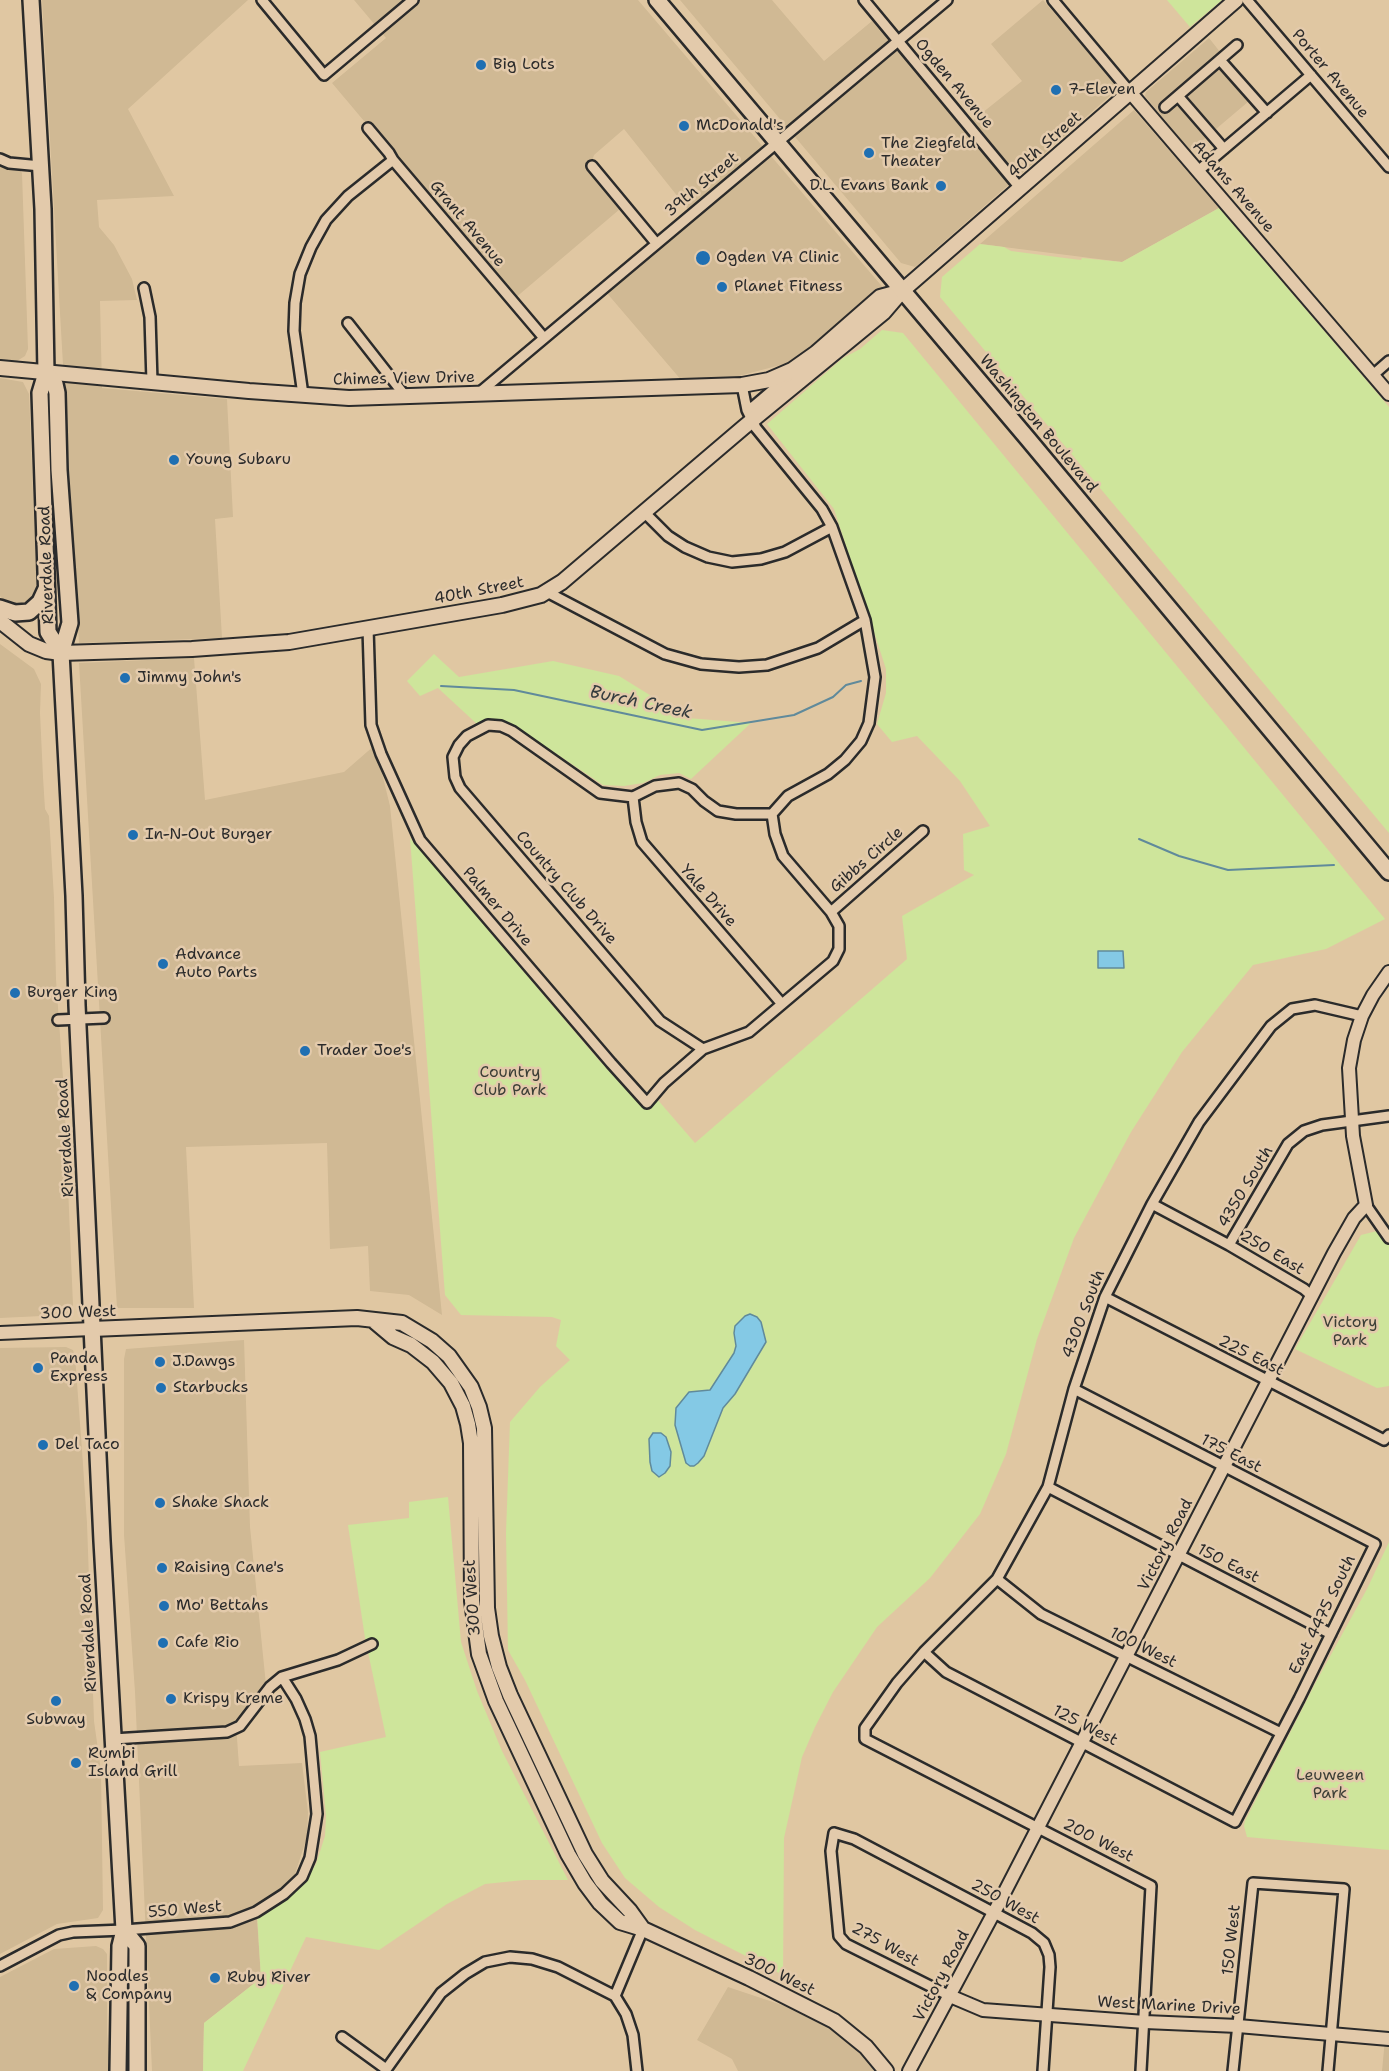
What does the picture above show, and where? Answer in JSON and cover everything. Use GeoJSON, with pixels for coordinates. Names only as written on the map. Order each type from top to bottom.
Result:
{"type":"FeatureCollection","features":[{"type":"Feature","properties":{"kind":"main road","name":"Riverdale Road"},"geometry":{"type":"LineString","coordinates":[[31,0],[44,209],[46,373],[40,393],[48,632],[61,653]]}},
{"type":"Feature","properties":{"kind":"main road","name":"Washington Boulevard"},"geometry":{"type":"LineString","coordinates":[[657,0],[1389,872]]}},
{"type":"Feature","properties":{"kind":"main road","name":"40th Street"},"geometry":{"type":"LineString","coordinates":[[0,621],[29,644],[46,651],[61,653],[253,646],[290,642],[511,604],[547,592],[562,582],[644,512],[749,415],[884,312],[902,291],[1236,0]]}},
{"type":"Feature","properties":{"kind":"main road","name":"40th Street"},"geometry":{"type":"LineString","coordinates":[[805,361],[880,297],[902,291]]}},
{"type":"Feature","properties":{"kind":"main road","name":"Chimes View Drive"},"geometry":{"type":"LineString","coordinates":[[0,368],[348,398],[742,385],[777,377],[805,361]]}},
{"type":"Feature","properties":{"kind":"main road","name":"Riverdale Road"},"geometry":{"type":"LineString","coordinates":[[46,373],[55,384],[57,393],[70,623],[61,653]]}},
{"type":"Feature","properties":{"kind":"main road"},"geometry":{"type":"LineString","coordinates":[[0,608],[15,613],[29,612],[40,602],[47,586]]}},
{"type":"Feature","properties":{"kind":"main road"},"geometry":{"type":"LineString","coordinates":[[61,653],[74,884],[78,1012]]}},
{"type":"Feature","properties":{"kind":"main road","name":"Riverdale Road"},"geometry":{"type":"LineString","coordinates":[[78,1012],[93,1349],[124,1930],[120,1949],[118,2071]]}},
{"type":"Feature","properties":{"kind":"main road","name":"300 West"},"geometry":{"type":"LineString","coordinates":[[92,1329],[344,1318],[402,1323],[432,1341],[459,1368],[482,1414],[485,1436],[487,1608],[499,1667],[585,1854],[602,1881],[630,1911],[643,1929],[789,1996],[834,2021],[866,2047],[886,2071]]}},
{"type":"Feature","properties":{"kind":"main road"},"geometry":{"type":"LineString","coordinates":[[124,1930],[137,1946],[137,2071]]}},
{"type":"Feature","properties":{"kind":"street"},"geometry":{"type":"LineString","coordinates":[[262,0],[324,75],[413,0]]}},
{"type":"Feature","properties":{"kind":"street","name":"Ogden Avenue"},"geometry":{"type":"LineString","coordinates":[[864,0],[1020,188]]}},
{"type":"Feature","properties":{"kind":"street","name":"39th Street"},"geometry":{"type":"LineString","coordinates":[[477,394],[947,0]]}},
{"type":"Feature","properties":{"kind":"street","name":"Adams Avenue"},"geometry":{"type":"LineString","coordinates":[[1053,0],[1389,394]]}},
{"type":"Feature","properties":{"kind":"street","name":"Porter Avenue"},"geometry":{"type":"LineString","coordinates":[[1247,0],[1389,167]]}},
{"type":"Feature","properties":{"kind":"street"},"geometry":{"type":"LineString","coordinates":[[1166,107],[1237,45]]}},
{"type":"Feature","properties":{"kind":"street"},"geometry":{"type":"LineString","coordinates":[[1220,60],[1267,113]]}},
{"type":"Feature","properties":{"kind":"street"},"geometry":{"type":"LineString","coordinates":[[1198,171],[1311,75]]}},
{"type":"Feature","properties":{"kind":"street"},"geometry":{"type":"LineString","coordinates":[[1178,96],[1224,149]]}},
{"type":"Feature","properties":{"kind":"street","name":"Grant Avenue"},"geometry":{"type":"LineString","coordinates":[[368,128],[544,338]]}},
{"type":"Feature","properties":{"kind":"street"},"geometry":{"type":"LineString","coordinates":[[0,159],[9,163],[40,166]]}},
{"type":"Feature","properties":{"kind":"street"},"geometry":{"type":"LineString","coordinates":[[303,395],[294,331],[295,303],[300,274],[311,247],[326,220],[348,196],[393,160]]}},
{"type":"Feature","properties":{"kind":"street"},"geometry":{"type":"LineString","coordinates":[[592,166],[656,243]]}},
{"type":"Feature","properties":{"kind":"street"},"geometry":{"type":"LineString","coordinates":[[144,288],[150,317],[152,382]]}},
{"type":"Feature","properties":{"kind":"street"},"geometry":{"type":"LineString","coordinates":[[348,323],[406,397]]}},
{"type":"Feature","properties":{"kind":"street","name":"40th Street"},"geometry":{"type":"LineString","coordinates":[[749,415],[754,406],[786,381],[805,361]]}},
{"type":"Feature","properties":{"kind":"street"},"geometry":{"type":"LineString","coordinates":[[1373,375],[1389,361]]}},
{"type":"Feature","properties":{"kind":"street"},"geometry":{"type":"LineString","coordinates":[[633,797],[655,786],[679,783],[692,789],[718,811],[736,814],[772,814],[788,796],[828,774],[845,760],[861,741],[869,723],[875,677],[865,620],[832,527],[822,508],[749,415],[742,385]]}},
{"type":"Feature","properties":{"kind":"street"},"geometry":{"type":"LineString","coordinates":[[644,512],[668,536],[685,548],[708,557],[732,562],[761,559],[785,552],[832,527]]}},
{"type":"Feature","properties":{"kind":"street"},"geometry":{"type":"LineString","coordinates":[[547,592],[665,654],[701,664],[739,667],[767,665],[819,648],[865,620]]}},
{"type":"Feature","properties":{"kind":"street","name":"Palmer Drive"},"geometry":{"type":"LineString","coordinates":[[368,628],[371,725],[381,754],[420,840],[647,1102],[664,1083],[703,1049]]}},
{"type":"Feature","properties":{"kind":"street","name":"Country Club Drive"},"geometry":{"type":"LineString","coordinates":[[633,797],[600,793],[512,731],[501,726],[488,725],[467,736],[453,757],[455,777],[460,788],[660,1021],[703,1049]]}},
{"type":"Feature","properties":{"kind":"street","name":"Yale Drive"},"geometry":{"type":"LineString","coordinates":[[633,797],[636,822],[642,842],[782,1005]]}},
{"type":"Feature","properties":{"kind":"street"},"geometry":{"type":"LineString","coordinates":[[703,1049],[749,1032],[833,961],[839,949],[841,938],[839,926],[831,912],[783,856],[775,834],[772,814]]}},
{"type":"Feature","properties":{"kind":"street","name":"Gibbs Circle"},"geometry":{"type":"LineString","coordinates":[[831,912],[923,831]]}},
{"type":"Feature","properties":{"kind":"street"},"geometry":{"type":"LineString","coordinates":[[1389,972],[1362,1016],[1349,1068],[1353,1136],[1366,1205],[1389,1238]]}},
{"type":"Feature","properties":{"kind":"street","name":"4300 South"},"geometry":{"type":"LineString","coordinates":[[865,1739],[865,1728],[897,1683],[997,1579],[1048,1487],[1074,1389],[1106,1297],[1152,1204],[1199,1122],[1271,1026],[1292,1009],[1315,1005],[1362,1016]]}},
{"type":"Feature","properties":{"kind":"street"},"geometry":{"type":"LineString","coordinates":[[58,1020],[78,1012],[104,1018]]}},
{"type":"Feature","properties":{"kind":"street","name":"4350 South"},"geometry":{"type":"LineString","coordinates":[[1229,1245],[1288,1144],[1304,1131],[1322,1125],[1389,1116]]}},
{"type":"Feature","properties":{"kind":"street","name":"250 East"},"geometry":{"type":"LineString","coordinates":[[1152,1204],[1229,1245],[1312,1296]]}},
{"type":"Feature","properties":{"kind":"street","name":"Victory Road"},"geometry":{"type":"LineString","coordinates":[[909,2071],[1083,1742],[1312,1296],[1354,1218],[1366,1205]]}},
{"type":"Feature","properties":{"kind":"street","name":"225 East"},"geometry":{"type":"LineString","coordinates":[[1106,1297],[1269,1382],[1386,1438]]}},
{"type":"Feature","properties":{"kind":"street","name":"300 West"},"geometry":{"type":"LineString","coordinates":[[0,1333],[92,1329]]}},
{"type":"Feature","properties":{"kind":"street","name":"175 East"},"geometry":{"type":"LineString","coordinates":[[1074,1389],[1375,1544]]}},
{"type":"Feature","properties":{"kind":"street","name":"150 East"},"geometry":{"type":"LineString","coordinates":[[1048,1487],[1331,1634]]}},
{"type":"Feature","properties":{"kind":"street","name":"East 4475 South"},"geometry":{"type":"LineString","coordinates":[[1235,1822],[1299,1699],[1375,1544]]}},
{"type":"Feature","properties":{"kind":"street","name":"100 West"},"geometry":{"type":"LineString","coordinates":[[997,1579],[1041,1614],[1281,1733]]}},
{"type":"Feature","properties":{"kind":"street"},"geometry":{"type":"LineString","coordinates":[[113,1739],[226,1732],[240,1726],[270,1687],[282,1677],[338,1660],[372,1644]]}},
{"type":"Feature","properties":{"kind":"street","name":"125 West"},"geometry":{"type":"LineString","coordinates":[[924,1653],[946,1672],[1235,1822]]}},
{"type":"Feature","properties":{"kind":"street","name":"550 West"},"geometry":{"type":"LineString","coordinates":[[0,1966],[66,1933],[230,1922],[256,1912],[284,1894],[302,1877],[314,1842],[316,1814],[310,1736],[296,1699],[282,1677]]}},
{"type":"Feature","properties":{"kind":"street","name":"200 West"},"geometry":{"type":"LineString","coordinates":[[865,1739],[1151,1886],[1141,2071]]}},
{"type":"Feature","properties":{"kind":"street","name":"250 West"},"geometry":{"type":"LineString","coordinates":[[839,1936],[831,1851],[834,1833],[854,1839],[1032,1933],[1044,1943],[1049,1955],[1050,1967],[1043,2071]]}},
{"type":"Feature","properties":{"kind":"street","name":"150 West"},"geometry":{"type":"LineString","coordinates":[[1233,2071],[1254,1883],[1344,1889],[1331,2034]]}},
{"type":"Feature","properties":{"kind":"street"},"geometry":{"type":"LineString","coordinates":[[615,1996],[643,1929]]}},
{"type":"Feature","properties":{"kind":"street","name":"275 West"},"geometry":{"type":"LineString","coordinates":[[839,1936],[846,1944],[950,1996]]}},
{"type":"Feature","properties":{"kind":"street"},"geometry":{"type":"LineString","coordinates":[[342,2037],[386,2070],[441,1993],[465,1974],[485,1962],[510,1957],[532,1959],[558,1966],[615,1996],[626,2014],[633,2035],[637,2071]]}},
{"type":"Feature","properties":{"kind":"street","name":"West Marine Drive"},"geometry":{"type":"LineString","coordinates":[[950,1996],[983,2010],[1145,2022],[1238,2026],[1389,2039]]}},
{"type":"Feature","properties":{"kind":"street"},"geometry":{"type":"LineString","coordinates":[[1328,2071],[1331,2034]]}},
{"type":"Feature","properties":{"kind":"shaded area"},"geometry":{"type":"Polygon","coordinates":[[[42,0],[248,0],[128,109],[174,196],[97,200],[99,227],[114,245],[132,279],[137,300],[100,301],[102,388],[227,399],[233,517],[215,519],[222,638],[79,643],[42,0]]]}},
{"type":"Feature","properties":{"kind":"shaded area"},"geometry":{"type":"Polygon","coordinates":[[[354,0],[638,0],[886,291],[800,357],[788,363],[735,377],[682,381],[606,292],[694,217],[624,129],[594,155],[589,171],[620,209],[514,299],[332,83],[386,38],[354,0]]]}},
{"type":"Feature","properties":{"kind":"shaded area"},"geometry":{"type":"Polygon","coordinates":[[[680,0],[772,0],[824,61],[872,21],[962,129],[1022,81],[991,44],[1043,0],[1119,88],[915,267],[901,263],[680,0]]]}},
{"type":"Feature","properties":{"kind":"shaded area"},"geometry":{"type":"Polygon","coordinates":[[[1209,38],[1255,96],[1190,151],[1145,96],[1146,92],[1209,38]]]}},
{"type":"Feature","properties":{"kind":"shaded area"},"geometry":{"type":"Polygon","coordinates":[[[1134,110],[1219,208],[1122,262],[980,244],[1134,110]]]}},
{"type":"Feature","properties":{"kind":"shaded area"},"geometry":{"type":"Polygon","coordinates":[[[0,167],[20,170],[22,173],[28,349],[25,356],[17,361],[0,360],[0,167]]]}},
{"type":"Feature","properties":{"kind":"shaded area"},"geometry":{"type":"Polygon","coordinates":[[[0,378],[23,382],[29,394],[37,592],[35,599],[23,608],[5,602],[0,596],[0,378]]]}},
{"type":"Feature","properties":{"kind":"shaded area"},"geometry":{"type":"Polygon","coordinates":[[[0,644],[34,669],[41,684],[43,777],[45,809],[49,816],[54,898],[73,1305],[69,1313],[63,1315],[0,1318],[0,644]]]}},
{"type":"Feature","properties":{"kind":"shaded area"},"geometry":{"type":"Polygon","coordinates":[[[194,658],[205,800],[344,772],[375,745],[390,806],[442,1315],[409,1295],[370,1291],[368,1246],[330,1249],[327,1143],[186,1147],[194,1308],[117,1308],[79,663],[194,658]]]}},
{"type":"Feature","properties":{"kind":"shaded area"},"geometry":{"type":"Polygon","coordinates":[[[244,1340],[250,1527],[266,1685],[236,1724],[239,1766],[302,1763],[308,1812],[307,1837],[295,1874],[278,1891],[256,1904],[261,1978],[204,2023],[203,2071],[152,2071],[135,1692],[124,1535],[124,1359],[126,1349],[244,1340]]]}},
{"type":"Feature","properties":{"kind":"shaded area"},"geometry":{"type":"Polygon","coordinates":[[[66,1347],[73,1350],[75,1356],[87,1523],[94,1721],[101,1771],[103,1910],[98,1918],[57,1924],[0,1954],[0,1348],[66,1347]]]}},
{"type":"Feature","properties":{"kind":"shaded area"},"geometry":{"type":"Polygon","coordinates":[[[96,1946],[107,1954],[107,2033],[110,2071],[0,2071],[0,1977],[54,1949],[96,1946]]]}},
{"type":"Feature","properties":{"kind":"shaded area"},"geometry":{"type":"Polygon","coordinates":[[[728,1987],[788,2007],[829,2026],[861,2055],[874,2071],[738,2071],[732,2059],[697,2040],[728,1987]]]}},
{"type":"Feature","properties":{"kind":"shaded area"},"geometry":{"type":"Polygon","coordinates":[[[1385,2039],[1389,2039],[1389,2071],[1382,2071],[1385,2039]]]}},
{"type":"Feature","properties":{"kind":"green space"},"geometry":{"type":"Polygon","coordinates":[[[1167,0],[1222,0],[1190,27],[1167,0]]]}},
{"type":"Feature","properties":{"kind":"green space"},"geometry":{"type":"Polygon","coordinates":[[[1219,208],[1389,407],[1389,833],[940,297],[942,277],[980,244],[1057,257],[1122,262],[1219,208]]]}},
{"type":"Feature","properties":{"kind":"green space","name":"Country Club Park"},"geometry":{"type":"Polygon","coordinates":[[[882,330],[903,333],[1385,919],[1326,949],[1253,965],[1182,1052],[1131,1132],[1074,1238],[1037,1339],[1006,1454],[980,1514],[930,1578],[877,1627],[833,1692],[802,1757],[784,1838],[783,1975],[695,1930],[659,1907],[625,1878],[602,1843],[525,1680],[508,1650],[506,1533],[510,1422],[540,1387],[570,1360],[556,1346],[561,1320],[552,1317],[461,1315],[445,1295],[410,838],[597,1058],[641,1106],[650,1110],[657,1099],[695,1143],[907,959],[902,916],[974,875],[964,870],[963,834],[990,826],[960,781],[917,736],[892,742],[877,724],[886,693],[886,669],[834,509],[767,424],[843,358],[860,349],[882,330]]]}},
{"type":"Feature","properties":{"kind":"green space"},"geometry":{"type":"Polygon","coordinates":[[[434,654],[459,677],[553,661],[619,676],[687,718],[751,723],[691,779],[679,773],[660,775],[643,783],[624,786],[603,785],[515,726],[499,721],[477,724],[438,688],[420,696],[407,681],[434,654]]]}},
{"type":"Feature","properties":{"kind":"green space","name":"Victory Park"},"geometry":{"type":"Polygon","coordinates":[[[1377,1231],[1389,1244],[1389,1386],[1377,1388],[1295,1349],[1361,1235],[1377,1231]]]}},
{"type":"Feature","properties":{"kind":"green space"},"geometry":{"type":"Polygon","coordinates":[[[448,1497],[461,1642],[477,1691],[502,1751],[568,1880],[524,1880],[485,1884],[447,1904],[379,1950],[306,1937],[243,2071],[203,2071],[204,2023],[261,1978],[257,1914],[285,1900],[304,1883],[316,1864],[325,1836],[326,1816],[320,1752],[386,1737],[365,1638],[348,1525],[409,1518],[409,1502],[448,1497]]]}},
{"type":"Feature","properties":{"kind":"green space","name":"Leuween Park"},"geometry":{"type":"Polygon","coordinates":[[[1389,1542],[1389,1850],[1247,1837],[1245,1821],[1316,1682],[1367,1589],[1389,1542]]]}},
{"type":"Feature","properties":{"kind":"water"},"geometry":{"type":"Polygon","coordinates":[[[1098,951],[1123,951],[1124,968],[1098,968],[1098,951]]]}},
{"type":"Feature","properties":{"kind":"water"},"geometry":{"type":"Polygon","coordinates":[[[750,1314],[761,1322],[766,1342],[735,1394],[723,1408],[704,1456],[694,1466],[690,1466],[686,1463],[675,1425],[676,1408],[689,1392],[710,1390],[734,1353],[735,1326],[750,1314]]]}},
{"type":"Feature","properties":{"kind":"water"},"geometry":{"type":"Polygon","coordinates":[[[653,1433],[661,1433],[666,1437],[671,1452],[670,1466],[659,1477],[652,1471],[650,1462],[649,1439],[653,1433]]]}},
{"type":"Feature","properties":{"kind":"waterway","name":"Burch Creek"},"geometry":{"type":"LineString","coordinates":[[441,686],[514,690],[702,730],[794,715],[833,697],[846,685],[861,681]]}},
{"type":"Feature","properties":{"kind":"waterway","name":"Burch Creek"},"geometry":{"type":"LineString","coordinates":[[1139,839],[1179,856],[1228,870],[1334,865]]}},
{"type":"Feature","properties":{"kind":"place","name":"Big Lots"},"geometry":{"type":"Point","coordinates":[481,65]}},
{"type":"Feature","properties":{"kind":"place","name":"7-Eleven"},"geometry":{"type":"Point","coordinates":[1056,90]}},
{"type":"Feature","properties":{"kind":"place","name":"McDonald's"},"geometry":{"type":"Point","coordinates":[684,126]}},
{"type":"Feature","properties":{"kind":"place","name":"The Ziegfeld Theater"},"geometry":{"type":"Point","coordinates":[869,153]}},
{"type":"Feature","properties":{"kind":"place","name":"D.L. Evans Bank"},"geometry":{"type":"Point","coordinates":[941,186]}},
{"type":"Feature","properties":{"kind":"place","name":"Ogden VA Clinic"},"geometry":{"type":"Point","coordinates":[703,258]}},
{"type":"Feature","properties":{"kind":"place","name":"Planet Fitness"},"geometry":{"type":"Point","coordinates":[722,287]}},
{"type":"Feature","properties":{"kind":"place","name":"Young Subaru"},"geometry":{"type":"Point","coordinates":[174,460]}},
{"type":"Feature","properties":{"kind":"place","name":"Jimmy John's"},"geometry":{"type":"Point","coordinates":[125,678]}},
{"type":"Feature","properties":{"kind":"place","name":"In-N-Out Burger"},"geometry":{"type":"Point","coordinates":[133,835]}},
{"type":"Feature","properties":{"kind":"place","name":"Advance Auto Parts"},"geometry":{"type":"Point","coordinates":[163,964]}},
{"type":"Feature","properties":{"kind":"place","name":"Burger King"},"geometry":{"type":"Point","coordinates":[15,993]}},
{"type":"Feature","properties":{"kind":"place","name":"Trader Joe's"},"geometry":{"type":"Point","coordinates":[305,1051]}},
{"type":"Feature","properties":{"kind":"place","name":"J.Dawgs"},"geometry":{"type":"Point","coordinates":[160,1362]}},
{"type":"Feature","properties":{"kind":"place","name":"Panda Express"},"geometry":{"type":"Point","coordinates":[38,1368]}},
{"type":"Feature","properties":{"kind":"place","name":"Starbucks"},"geometry":{"type":"Point","coordinates":[161,1388]}},
{"type":"Feature","properties":{"kind":"place","name":"Del Taco"},"geometry":{"type":"Point","coordinates":[43,1445]}},
{"type":"Feature","properties":{"kind":"place","name":"Shake Shack"},"geometry":{"type":"Point","coordinates":[160,1503]}},
{"type":"Feature","properties":{"kind":"place","name":"Raising Cane's"},"geometry":{"type":"Point","coordinates":[162,1568]}},
{"type":"Feature","properties":{"kind":"place","name":"Mo' Bettahs"},"geometry":{"type":"Point","coordinates":[164,1606]}},
{"type":"Feature","properties":{"kind":"place","name":"Cafe Rio"},"geometry":{"type":"Point","coordinates":[163,1643]}},
{"type":"Feature","properties":{"kind":"place","name":"Krispy Kreme"},"geometry":{"type":"Point","coordinates":[171,1699]}},
{"type":"Feature","properties":{"kind":"place","name":"Subway"},"geometry":{"type":"Point","coordinates":[56,1701]}},
{"type":"Feature","properties":{"kind":"place","name":"Rumbi Island Grill"},"geometry":{"type":"Point","coordinates":[76,1763]}},
{"type":"Feature","properties":{"kind":"place","name":"Ruby River"},"geometry":{"type":"Point","coordinates":[215,1978]}},
{"type":"Feature","properties":{"kind":"place","name":"Noodles & Company"},"geometry":{"type":"Point","coordinates":[74,1986]}}]}
